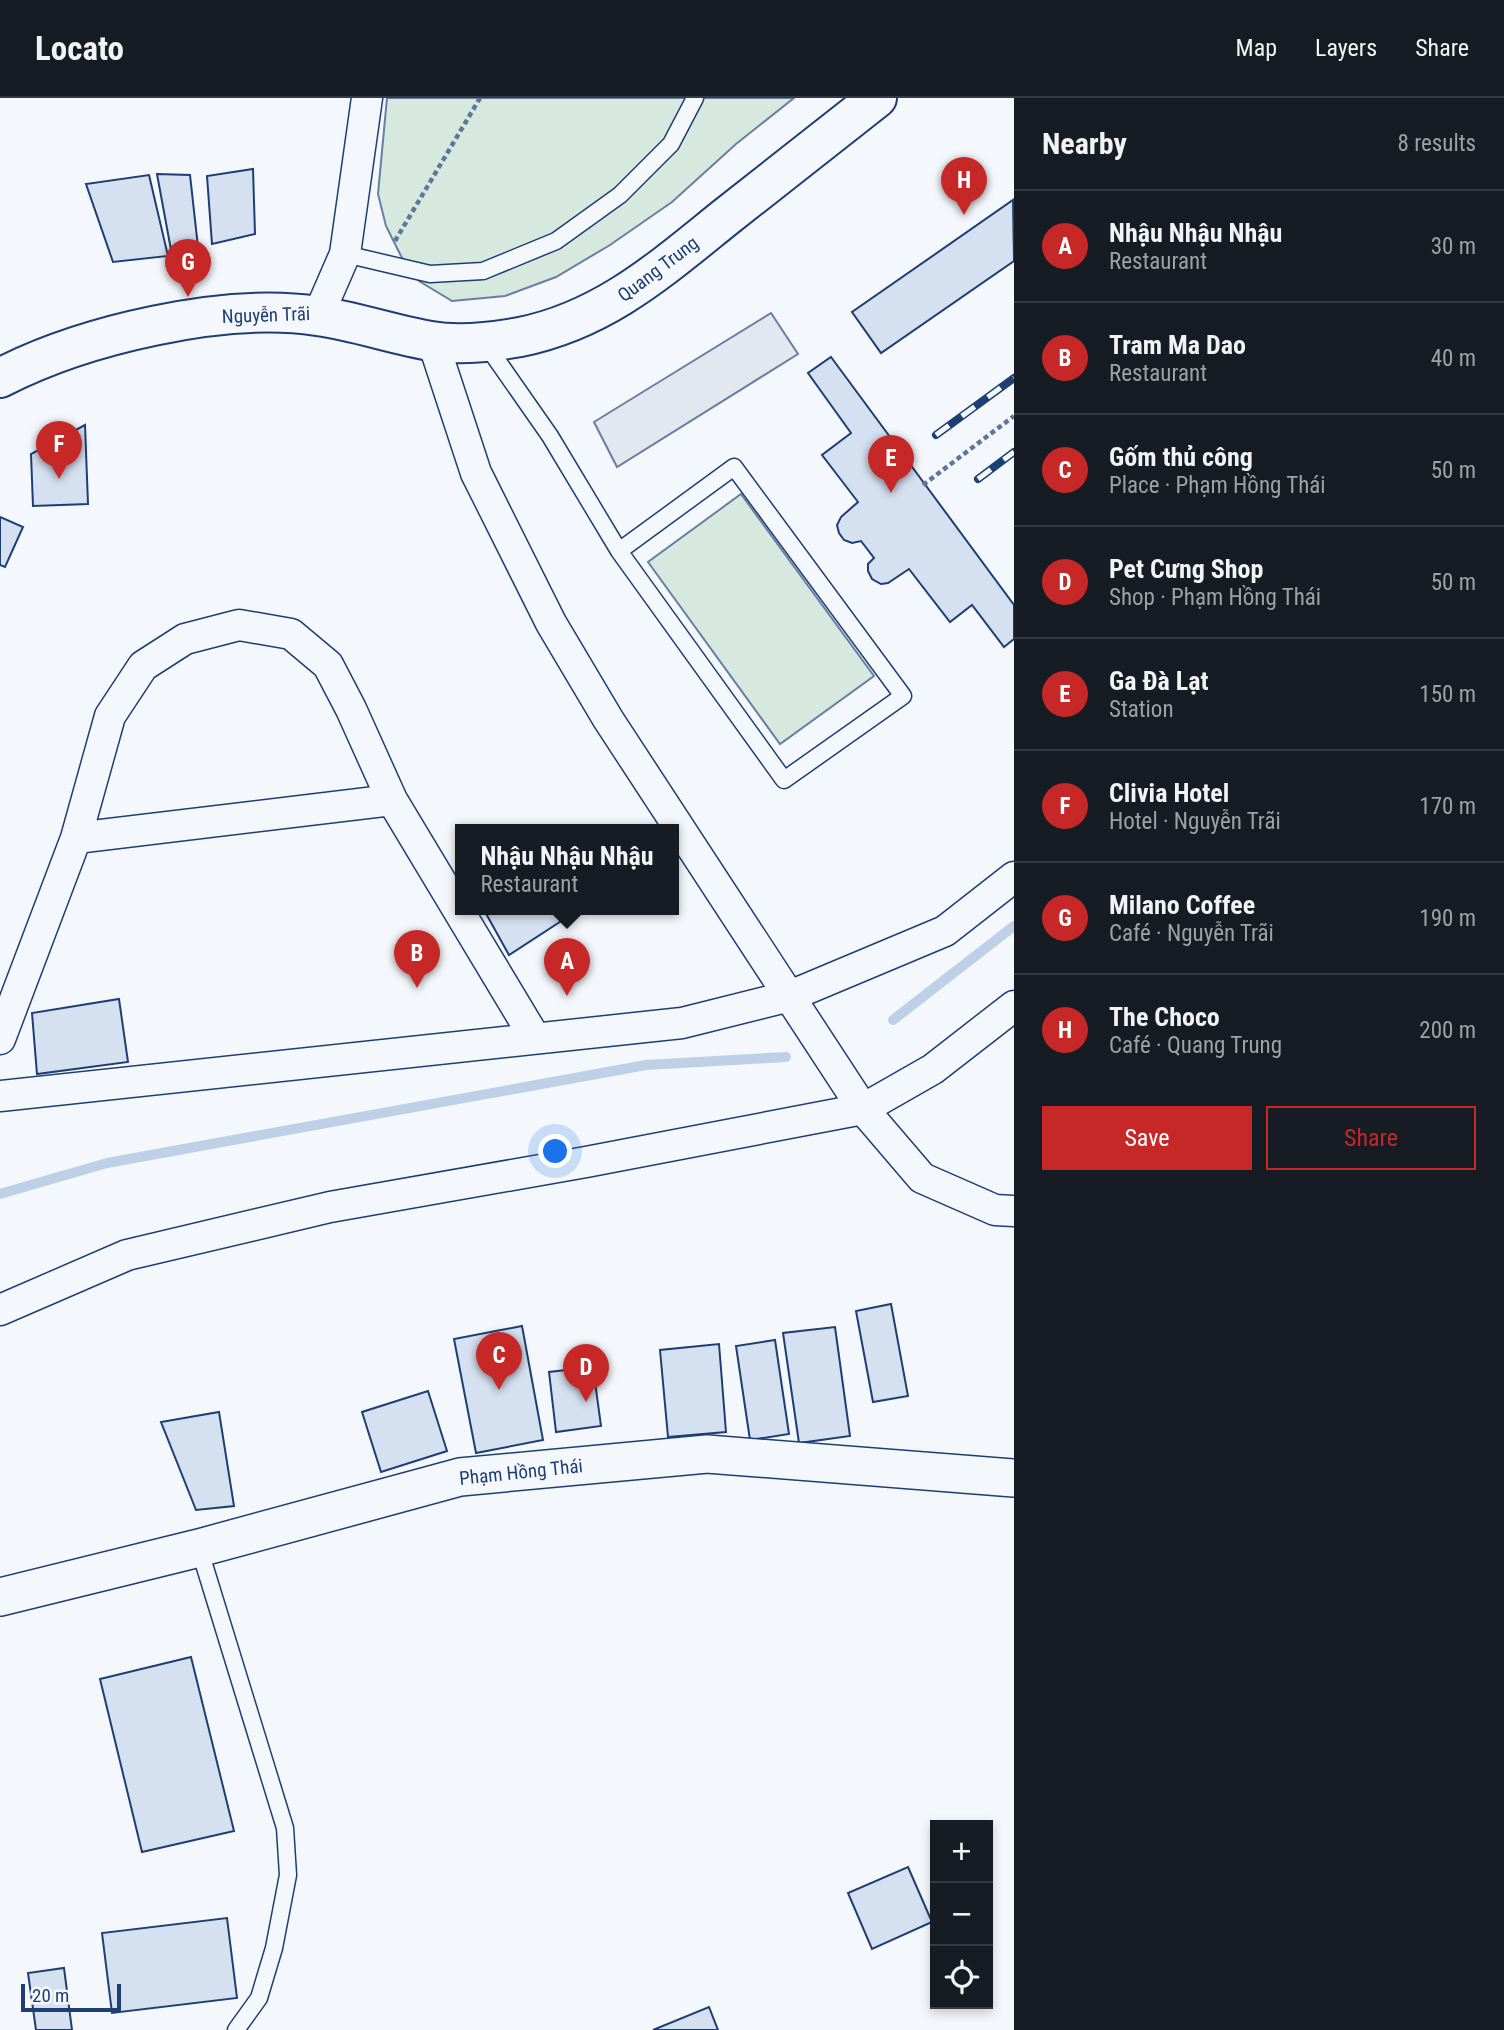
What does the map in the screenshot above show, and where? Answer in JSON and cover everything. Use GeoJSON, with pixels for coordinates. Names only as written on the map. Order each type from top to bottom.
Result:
{"type":"FeatureCollection","features":[{"type":"Feature","properties":{"kind":"main road","name":"Quang Trung"},"geometry":{"type":"LineString","coordinates":[[317,316],[433,342],[521,337],[585,317],[643,283],[877,98]]}},
{"type":"Feature","properties":{"kind":"main road","name":"Nguyễn Trãi"},"geometry":{"type":"LineString","coordinates":[[0,378],[31,362],[128,332],[179,321],[256,313],[317,316]]}},
{"type":"Feature","properties":{"kind":"street","name":"Nguyễn Trãi"},"geometry":{"type":"LineString","coordinates":[[317,316],[345,254],[367,98]]}},
{"type":"Feature","properties":{"kind":"street"},"geometry":{"type":"LineString","coordinates":[[433,342],[476,472],[551,623],[608,719],[677,824]]}},
{"type":"Feature","properties":{"kind":"street"},"geometry":{"type":"LineString","coordinates":[[0,1039],[76,838],[110,716],[143,666],[185,639],[239,625],[290,634],[328,665],[392,800],[455,905]]}},
{"type":"Feature","properties":{"kind":"street"},"geometry":{"type":"LineString","coordinates":[[76,838],[392,800]]}},
{"type":"Feature","properties":{"kind":"street"},"geometry":{"type":"LineString","coordinates":[[679,827],[863,1109],[922,1178],[995,1210],[1014,1211]]}},
{"type":"Feature","properties":{"kind":"street"},"geometry":{"type":"LineString","coordinates":[[0,1097],[682,1023],[790,996],[945,931],[1014,877]]}},
{"type":"Feature","properties":{"kind":"street"},"geometry":{"type":"LineString","coordinates":[[461,915],[535,1038]]}},
{"type":"Feature","properties":{"kind":"street"},"geometry":{"type":"LineString","coordinates":[[0,1310],[127,1255],[330,1207],[863,1109],[933,1069],[1014,1006]]}},
{"type":"Feature","properties":{"kind":"street","name":"Phạm Hồng Thái"},"geometry":{"type":"LineString","coordinates":[[0,1597],[199,1548],[460,1477],[707,1454],[1014,1478]]}},
{"type":"Feature","properties":{"kind":"lane"},"geometry":{"type":"LineString","coordinates":[[345,254],[430,274],[483,271],[556,240],[620,195],[671,144],[695,98]]}},
{"type":"Feature","properties":{"kind":"lane"},"geometry":{"type":"LineString","coordinates":[[483,341],[550,436],[619,551],[785,779],[903,696],[734,467],[619,551]]}},
{"type":"Feature","properties":{"kind":"lane"},"geometry":{"type":"LineString","coordinates":[[199,1548],[285,1828],[288,1875],[274,1948],[259,1998],[236,2030]]}},
{"type":"Feature","properties":{"kind":"path"},"geometry":{"type":"LineString","coordinates":[[382,263],[480,98]]}},
{"type":"Feature","properties":{"kind":"path"},"geometry":{"type":"LineString","coordinates":[[923,485],[1014,416]]}},
{"type":"Feature","properties":{"kind":"shaded area"},"geometry":{"type":"Polygon","coordinates":[[[387,98],[794,98],[736,144],[672,202],[610,245],[556,277],[505,296],[452,301],[419,281],[401,256],[386,226],[378,194],[387,98]]]}},
{"type":"Feature","properties":{"kind":"shaded area"},"geometry":{"type":"Polygon","coordinates":[[[771,313],[798,354],[617,467],[594,422],[771,313]]]}},
{"type":"Feature","properties":{"kind":"shaded area"},"geometry":{"type":"Polygon","coordinates":[[[741,494],[874,676],[780,744],[648,562],[741,494]]]}},
{"type":"Feature","properties":{"kind":"building"},"geometry":{"type":"Polygon","coordinates":[[[253,169],[255,234],[212,244],[207,176],[253,169]]]}},
{"type":"Feature","properties":{"kind":"building"},"geometry":{"type":"Polygon","coordinates":[[[157,174],[190,175],[199,256],[171,250],[157,174]]]}},
{"type":"Feature","properties":{"kind":"building"},"geometry":{"type":"Polygon","coordinates":[[[149,175],[168,256],[113,262],[86,184],[149,175]]]}},
{"type":"Feature","properties":{"kind":"building"},"geometry":{"type":"Polygon","coordinates":[[[1013,200],[1014,261],[881,353],[852,312],[1013,200]]]}},
{"type":"Feature","properties":{"kind":"building"},"geometry":{"type":"Polygon","coordinates":[[[831,357],[1014,605],[1014,639],[1004,647],[972,605],[950,622],[909,569],[888,583],[881,584],[872,579],[868,564],[874,558],[861,541],[852,543],[844,540],[839,533],[837,525],[841,517],[858,502],[822,455],[851,433],[808,373],[831,357]]]}},
{"type":"Feature","properties":{"kind":"building"},"geometry":{"type":"Polygon","coordinates":[[[85,425],[88,504],[33,506],[31,454],[85,425]]]}},
{"type":"Feature","properties":{"kind":"building"},"geometry":{"type":"Polygon","coordinates":[[[0,517],[23,527],[5,567],[0,565],[0,517]]]}},
{"type":"Feature","properties":{"kind":"building"},"geometry":{"type":"Polygon","coordinates":[[[487,915],[570,915],[509,955],[487,915]]]}},
{"type":"Feature","properties":{"kind":"building"},"geometry":{"type":"Polygon","coordinates":[[[119,999],[128,1062],[37,1074],[32,1013],[119,999]]]}},
{"type":"Feature","properties":{"kind":"building"},"geometry":{"type":"Polygon","coordinates":[[[891,1304],[908,1396],[873,1402],[856,1311],[891,1304]]]}},
{"type":"Feature","properties":{"kind":"building"},"geometry":{"type":"Polygon","coordinates":[[[522,1326],[543,1440],[476,1453],[454,1339],[522,1326]]]}},
{"type":"Feature","properties":{"kind":"building"},"geometry":{"type":"Polygon","coordinates":[[[835,1327],[850,1436],[799,1443],[783,1333],[835,1327]]]}},
{"type":"Feature","properties":{"kind":"building"},"geometry":{"type":"Polygon","coordinates":[[[775,1340],[789,1434],[750,1440],[736,1346],[775,1340]]]}},
{"type":"Feature","properties":{"kind":"building"},"geometry":{"type":"Polygon","coordinates":[[[719,1344],[726,1432],[668,1437],[660,1350],[719,1344]]]}},
{"type":"Feature","properties":{"kind":"building"},"geometry":{"type":"Polygon","coordinates":[[[593,1367],[601,1426],[556,1432],[549,1372],[593,1367]]]}},
{"type":"Feature","properties":{"kind":"building"},"geometry":{"type":"Polygon","coordinates":[[[428,1391],[447,1451],[381,1472],[362,1412],[428,1391]]]}},
{"type":"Feature","properties":{"kind":"building"},"geometry":{"type":"Polygon","coordinates":[[[219,1412],[234,1506],[196,1510],[161,1422],[219,1412]]]}},
{"type":"Feature","properties":{"kind":"building"},"geometry":{"type":"Polygon","coordinates":[[[191,1657],[234,1831],[142,1852],[100,1679],[191,1657]]]}},
{"type":"Feature","properties":{"kind":"building"},"geometry":{"type":"Polygon","coordinates":[[[908,1867],[930,1923],[872,1949],[848,1893],[908,1867]]]}},
{"type":"Feature","properties":{"kind":"building"},"geometry":{"type":"Polygon","coordinates":[[[227,1918],[237,1998],[112,2013],[102,1933],[227,1918]]]}},
{"type":"Feature","properties":{"kind":"building"},"geometry":{"type":"Polygon","coordinates":[[[64,1968],[72,2030],[36,2030],[28,1973],[64,1968]]]}},
{"type":"Feature","properties":{"kind":"building"},"geometry":{"type":"Polygon","coordinates":[[[709,2007],[718,2030],[653,2030],[709,2007]]]}},
{"type":"Feature","properties":{"kind":"waterway"},"geometry":{"type":"LineString","coordinates":[[893,1020],[1014,926]]}},
{"type":"Feature","properties":{"kind":"waterway"},"geometry":{"type":"LineString","coordinates":[[0,1194],[107,1163],[646,1065],[786,1057]]}},
{"type":"Feature","properties":{"kind":"railway"},"geometry":{"type":"LineString","coordinates":[[936,435],[1014,378]]}},
{"type":"Feature","properties":{"kind":"railway"},"geometry":{"type":"LineString","coordinates":[[978,479],[1014,452]]}},
{"type":"Feature","properties":{"kind":"place","name":"The Choco"},"geometry":{"type":"Point","coordinates":[964,215]}},
{"type":"Feature","properties":{"kind":"place","name":"Milano Coffee"},"geometry":{"type":"Point","coordinates":[188,297]}},
{"type":"Feature","properties":{"kind":"place","name":"Clivia Hotel"},"geometry":{"type":"Point","coordinates":[59,479]}},
{"type":"Feature","properties":{"kind":"place","name":"Ga Đà Lạt"},"geometry":{"type":"Point","coordinates":[891,493]}},
{"type":"Feature","properties":{"kind":"place","name":"Tram Ma Dao"},"geometry":{"type":"Point","coordinates":[417,988]}},
{"type":"Feature","properties":{"kind":"place","name":"Nhậu Nhậu Nhậu"},"geometry":{"type":"Point","coordinates":[567,996]}},
{"type":"Feature","properties":{"kind":"place","name":"Gốm thủ công"},"geometry":{"type":"Point","coordinates":[499,1390]}},
{"type":"Feature","properties":{"kind":"place","name":"Pet Cưng Shop"},"geometry":{"type":"Point","coordinates":[586,1402]}}]}
